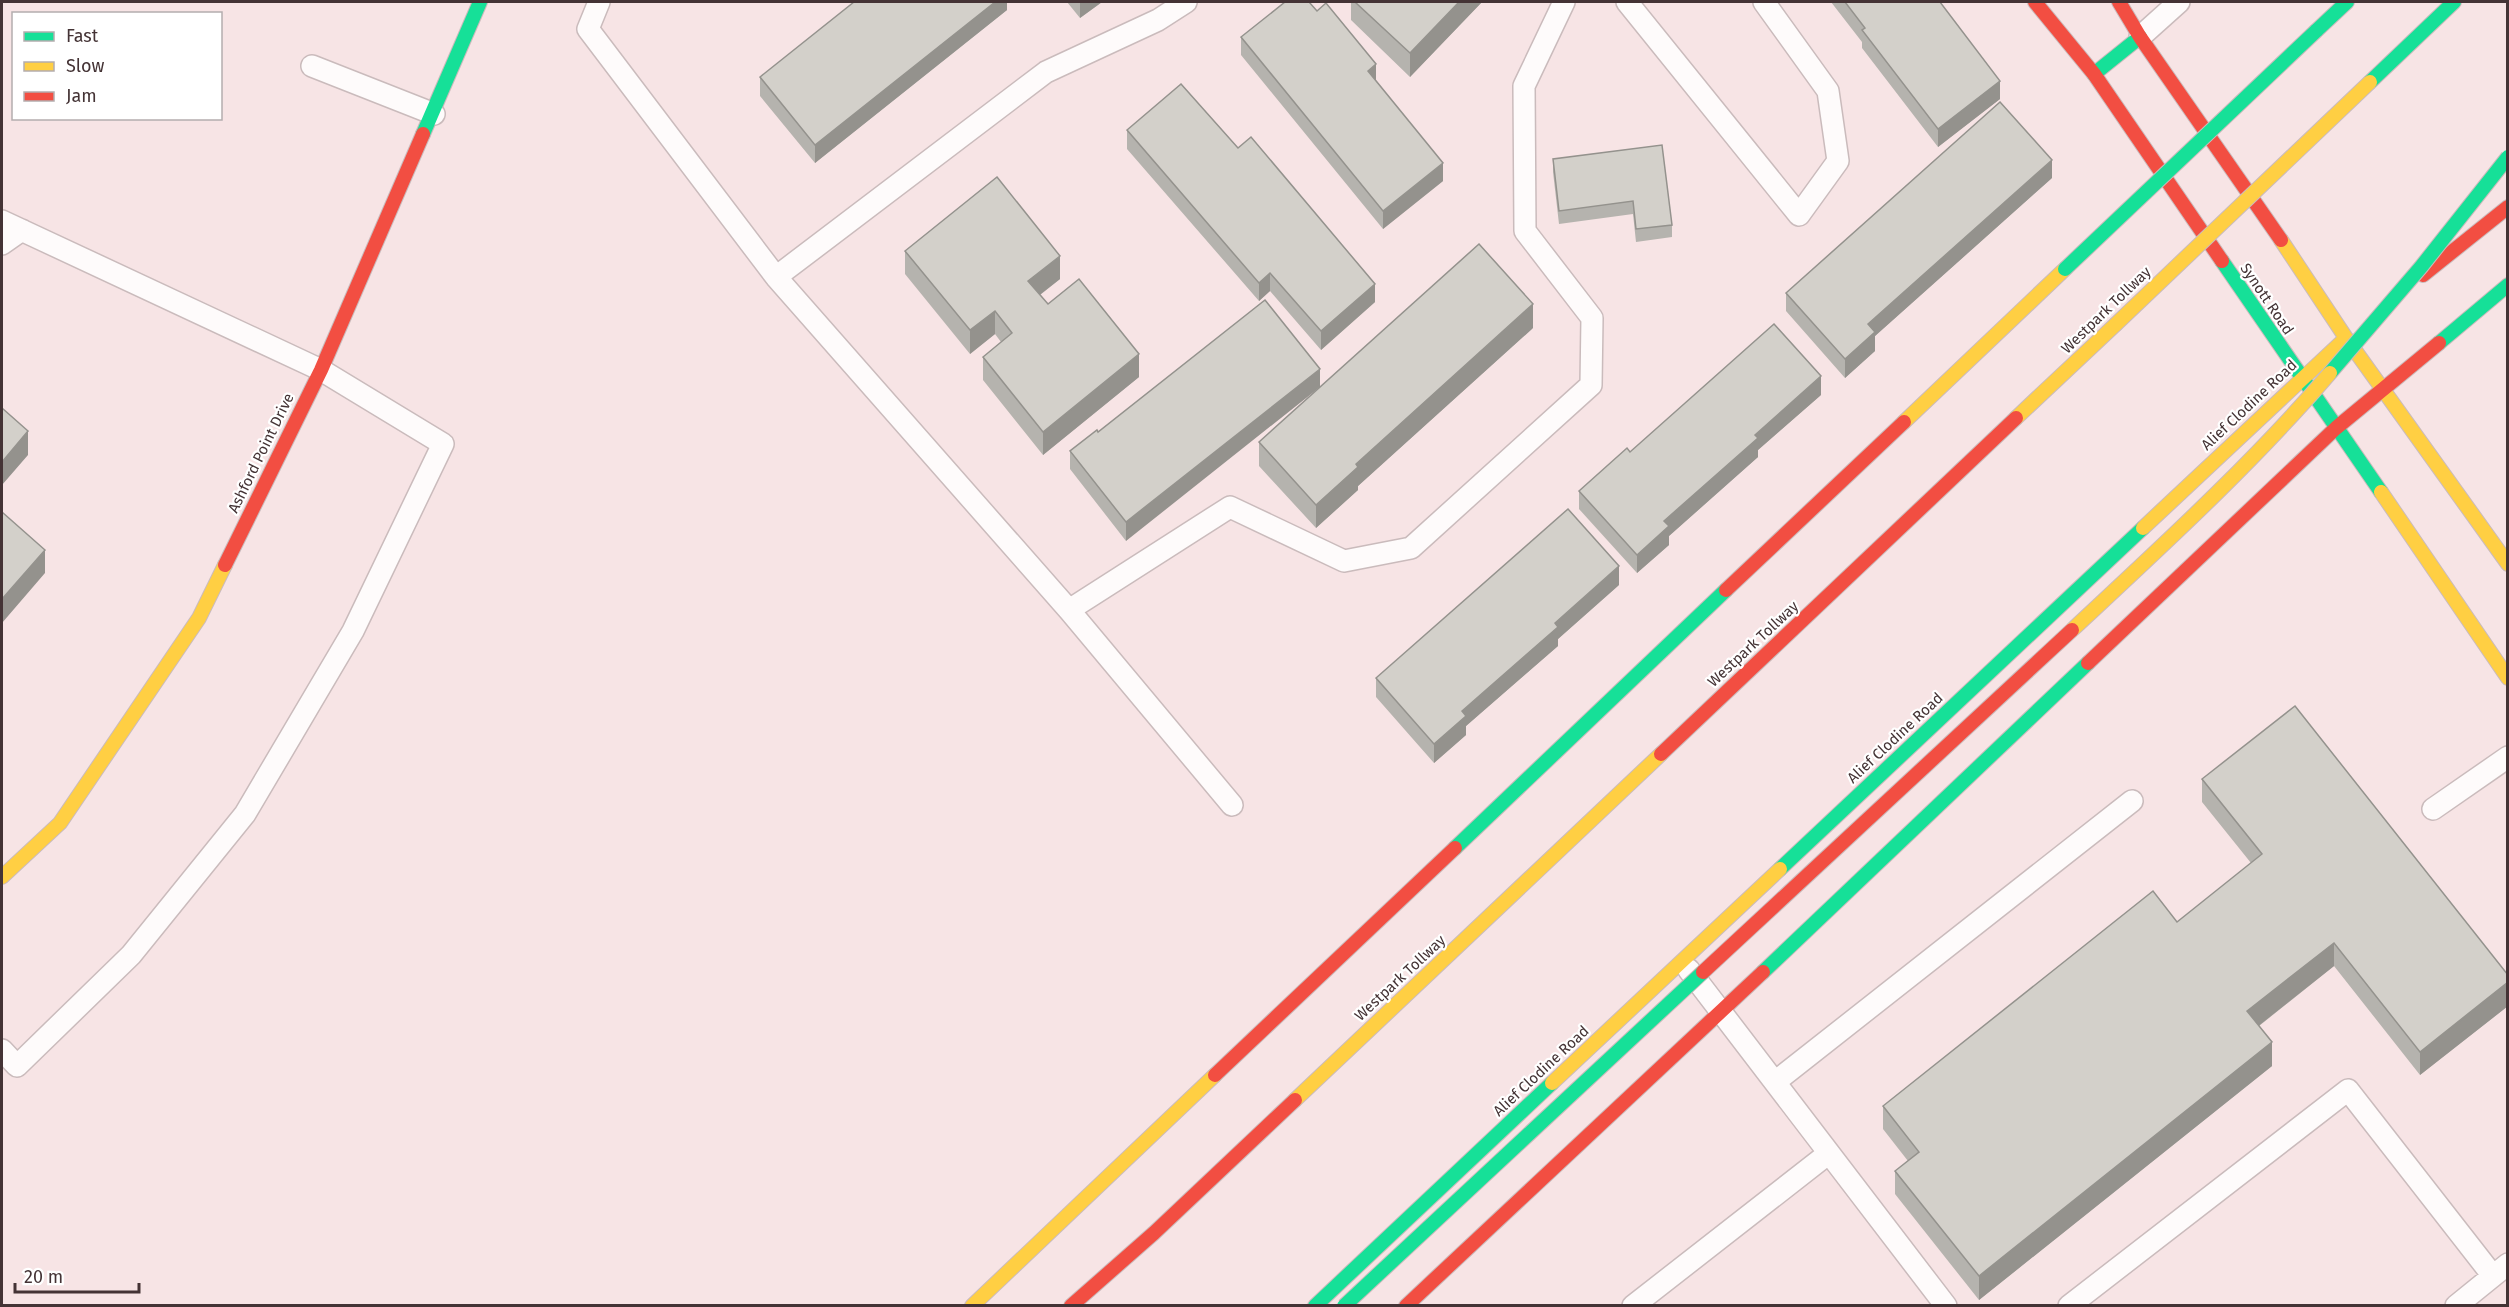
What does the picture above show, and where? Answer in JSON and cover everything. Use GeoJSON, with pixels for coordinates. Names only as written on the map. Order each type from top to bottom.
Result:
{"type":"FeatureCollection","features":[{"type":"Feature","properties":{"kind":"main road","name":"Ashford Point Drive"},"geometry":{"type":"LineString","coordinates":[[2,877],[37,847],[60,823],[199,618],[321,370],[434,114],[480,2]]}},
{"type":"Feature","properties":{"kind":"main road","name":"Synott Road"},"geometry":{"type":"LineString","coordinates":[[2035,2],[2094,74],[2508,678]]}},
{"type":"Feature","properties":{"kind":"main road"},"geometry":{"type":"LineString","coordinates":[[2119,2],[2140,36],[2237,173],[2346,338],[2508,564]]}},
{"type":"Feature","properties":{"kind":"main road"},"geometry":{"type":"LineString","coordinates":[[972,1305],[2348,2]]}},
{"type":"Feature","properties":{"kind":"main road","name":"Westpark Tollway"},"geometry":{"type":"LineString","coordinates":[[1071,1305],[1154,1233],[2454,2]]}},
{"type":"Feature","properties":{"kind":"main road"},"geometry":{"type":"LineString","coordinates":[[2094,74],[2140,36]]}},
{"type":"Feature","properties":{"kind":"main road"},"geometry":{"type":"LineString","coordinates":[[1344,1305],[2177,532],[2298,410],[2421,267],[2508,157]]}},
{"type":"Feature","properties":{"kind":"main road","name":"Alief Clodine Road"},"geometry":{"type":"LineString","coordinates":[[1315,1305],[2301,379],[2346,338],[2508,207]]}},
{"type":"Feature","properties":{"kind":"main road"},"geometry":{"type":"LineString","coordinates":[[1406,1305],[1721,1012],[2336,428],[2508,285]]}},
{"type":"Feature","properties":{"kind":"lane"},"geometry":{"type":"LineString","coordinates":[[599,2],[588,29],[776,278],[1069,610],[1232,805]]}},
{"type":"Feature","properties":{"kind":"lane"},"geometry":{"type":"LineString","coordinates":[[776,278],[1046,72],[1158,20],[1186,2]]}},
{"type":"Feature","properties":{"kind":"lane"},"geometry":{"type":"LineString","coordinates":[[1069,610],[1230,507],[1344,561],[1411,548],[1591,385],[1592,318],[1525,231],[1524,86],[1564,2]]}},
{"type":"Feature","properties":{"kind":"lane"},"geometry":{"type":"LineString","coordinates":[[1627,2],[1799,215],[1838,161],[1828,91],[1764,2]]}},
{"type":"Feature","properties":{"kind":"lane"},"geometry":{"type":"LineString","coordinates":[[2140,36],[2179,2]]}},
{"type":"Feature","properties":{"kind":"lane"},"geometry":{"type":"LineString","coordinates":[[312,66],[434,114]]}},
{"type":"Feature","properties":{"kind":"lane"},"geometry":{"type":"LineString","coordinates":[[2,221],[321,370],[443,444],[353,631],[244,814],[131,955],[17,1066],[2,1050]]}},
{"type":"Feature","properties":{"kind":"lane"},"geometry":{"type":"LineString","coordinates":[[2,244],[22,230]]}},
{"type":"Feature","properties":{"kind":"lane"},"geometry":{"type":"LineString","coordinates":[[2433,809],[2508,757]]}},
{"type":"Feature","properties":{"kind":"lane"},"geometry":{"type":"LineString","coordinates":[[1775,1082],[2132,801]]}},
{"type":"Feature","properties":{"kind":"lane"},"geometry":{"type":"LineString","coordinates":[[1682,961],[1946,1305]]}},
{"type":"Feature","properties":{"kind":"lane"},"geometry":{"type":"LineString","coordinates":[[2069,1305],[2348,1090],[2500,1270],[2456,1305]]}},
{"type":"Feature","properties":{"kind":"lane"},"geometry":{"type":"LineString","coordinates":[[1633,1305],[1829,1153]]}},
{"type":"Feature","properties":{"kind":"building"},"geometry":{"type":"Polygon","coordinates":[[[854,2],[995,2],[815,145],[760,77],[854,2]]]}},
{"type":"Feature","properties":{"kind":"building"},"geometry":{"type":"Polygon","coordinates":[[[1285,2],[1309,2],[1317,11],[1326,3],[1376,64],[1368,71],[1443,163],[1383,211],[1241,37],[1285,2]]]}},
{"type":"Feature","properties":{"kind":"building"},"geometry":{"type":"Polygon","coordinates":[[[1355,2],[1459,2],[1410,53],[1355,2]]]}},
{"type":"Feature","properties":{"kind":"building"},"geometry":{"type":"Polygon","coordinates":[[[1845,2],[1940,2],[2000,81],[1938,129],[1862,30],[1865,28],[1845,2]]]}},
{"type":"Feature","properties":{"kind":"building"},"geometry":{"type":"Polygon","coordinates":[[[1181,84],[1238,148],[1251,137],[1375,284],[1321,331],[1270,273],[1259,283],[1127,130],[1181,84]]]}},
{"type":"Feature","properties":{"kind":"building"},"geometry":{"type":"Polygon","coordinates":[[[2000,102],[2052,160],[1868,324],[1875,332],[1845,359],[1786,293],[2000,102]]]}},
{"type":"Feature","properties":{"kind":"building"},"geometry":{"type":"Polygon","coordinates":[[[1662,145],[1672,225],[1636,229],[1633,201],[1559,211],[1553,159],[1662,145]]]}},
{"type":"Feature","properties":{"kind":"building"},"geometry":{"type":"Polygon","coordinates":[[[997,177],[1060,256],[1028,281],[1048,304],[1079,279],[1139,354],[1043,432],[983,357],[1012,333],[995,311],[970,330],[905,251],[997,177]]]}},
{"type":"Feature","properties":{"kind":"building"},"geometry":{"type":"Polygon","coordinates":[[[1479,244],[1533,304],[1356,464],[1358,467],[1316,505],[1259,442],[1479,244]]]}},
{"type":"Feature","properties":{"kind":"building"},"geometry":{"type":"Polygon","coordinates":[[[1265,300],[1320,369],[1126,522],[1070,451],[1097,430],[1098,432],[1265,300]]]}},
{"type":"Feature","properties":{"kind":"building"},"geometry":{"type":"Polygon","coordinates":[[[1774,324],[1821,376],[1755,435],[1758,438],[1664,521],[1669,526],[1637,555],[1579,491],[1627,448],[1630,452],[1774,324]]]}},
{"type":"Feature","properties":{"kind":"building"},"geometry":{"type":"Polygon","coordinates":[[[2,408],[28,431],[2,462],[2,408]]]}},
{"type":"Feature","properties":{"kind":"building"},"geometry":{"type":"Polygon","coordinates":[[[1568,509],[1619,566],[1555,623],[1558,627],[1462,711],[1466,716],[1434,744],[1376,678],[1568,509]]]}},
{"type":"Feature","properties":{"kind":"building"},"geometry":{"type":"Polygon","coordinates":[[[2,512],[45,550],[2,599],[2,512]]]}},
{"type":"Feature","properties":{"kind":"building"},"geometry":{"type":"Polygon","coordinates":[[[2295,706],[2508,975],[2508,982],[2420,1052],[2334,943],[2247,1011],[2272,1042],[1979,1276],[1895,1171],[1919,1152],[1883,1106],[2153,891],[2177,922],[2262,854],[2202,779],[2295,706]]]}},
{"type":"Feature","properties":{"kind":"traffic: fast"},"geometry":{"type":"LineString","coordinates":[[423,134],[480,2]]}},
{"type":"Feature","properties":{"kind":"traffic: fast"},"geometry":{"type":"LineString","coordinates":[[2316,31],[2347,2]]}},
{"type":"Feature","properties":{"kind":"traffic: fast"},"geometry":{"type":"LineString","coordinates":[[2370,82],[2454,2]]}},
{"type":"Feature","properties":{"kind":"traffic: fast"},"geometry":{"type":"LineString","coordinates":[[2065,269],[2316,31]]}},
{"type":"Feature","properties":{"kind":"traffic: fast"},"geometry":{"type":"LineString","coordinates":[[2094,74],[2140,37]]}},
{"type":"Feature","properties":{"kind":"traffic: fast"},"geometry":{"type":"LineString","coordinates":[[2330,373],[2421,267],[2508,157]]}},
{"type":"Feature","properties":{"kind":"traffic: fast"},"geometry":{"type":"LineString","coordinates":[[2222,261],[2381,492]]}},
{"type":"Feature","properties":{"kind":"traffic: fast"},"geometry":{"type":"LineString","coordinates":[[2439,343],[2508,285]]}},
{"type":"Feature","properties":{"kind":"traffic: fast"},"geometry":{"type":"LineString","coordinates":[[1780,869],[2143,528]]}},
{"type":"Feature","properties":{"kind":"traffic: fast"},"geometry":{"type":"LineString","coordinates":[[1455,848],[1726,590]]}},
{"type":"Feature","properties":{"kind":"traffic: fast"},"geometry":{"type":"LineString","coordinates":[[1763,972],[2088,663]]}},
{"type":"Feature","properties":{"kind":"traffic: fast"},"geometry":{"type":"LineString","coordinates":[[1344,1306],[1703,972]]}},
{"type":"Feature","properties":{"kind":"traffic: fast"},"geometry":{"type":"LineString","coordinates":[[1315,1306],[1552,1083]]}},
{"type":"Feature","properties":{"kind":"traffic: slow"},"geometry":{"type":"LineString","coordinates":[[2115,325],[2370,82]]}},
{"type":"Feature","properties":{"kind":"traffic: slow"},"geometry":{"type":"LineString","coordinates":[[2281,240],[2346,338],[2508,564]]}},
{"type":"Feature","properties":{"kind":"traffic: slow"},"geometry":{"type":"LineString","coordinates":[[1904,422],[2065,269]]}},
{"type":"Feature","properties":{"kind":"traffic: slow"},"geometry":{"type":"LineString","coordinates":[[2016,418],[2115,325]]}},
{"type":"Feature","properties":{"kind":"traffic: slow"},"geometry":{"type":"LineString","coordinates":[[2143,528],[2346,338]]}},
{"type":"Feature","properties":{"kind":"traffic: slow"},"geometry":{"type":"LineString","coordinates":[[2072,630],[2237,473],[2330,373]]}},
{"type":"Feature","properties":{"kind":"traffic: slow"},"geometry":{"type":"LineString","coordinates":[[2381,492],[2508,678]]}},
{"type":"Feature","properties":{"kind":"traffic: slow"},"geometry":{"type":"LineString","coordinates":[[2,877],[60,823],[199,618],[225,565]]}},
{"type":"Feature","properties":{"kind":"traffic: slow"},"geometry":{"type":"LineString","coordinates":[[1295,1100],[1661,754]]}},
{"type":"Feature","properties":{"kind":"traffic: slow"},"geometry":{"type":"LineString","coordinates":[[1552,1083],[1780,869]]}},
{"type":"Feature","properties":{"kind":"traffic: slow"},"geometry":{"type":"LineString","coordinates":[[972,1306],[1215,1075]]}},
{"type":"Feature","properties":{"kind":"traffic: jam"},"geometry":{"type":"LineString","coordinates":[[2035,2],[2094,74],[2222,261]]}},
{"type":"Feature","properties":{"kind":"traffic: jam"},"geometry":{"type":"LineString","coordinates":[[2119,2],[2140,37],[2281,240]]}},
{"type":"Feature","properties":{"kind":"traffic: jam"},"geometry":{"type":"LineString","coordinates":[[225,565],[321,370],[423,134]]}},
{"type":"Feature","properties":{"kind":"traffic: jam"},"geometry":{"type":"LineString","coordinates":[[2423,275],[2508,207]]}},
{"type":"Feature","properties":{"kind":"traffic: jam"},"geometry":{"type":"LineString","coordinates":[[2088,663],[2336,428],[2439,343]]}},
{"type":"Feature","properties":{"kind":"traffic: jam"},"geometry":{"type":"LineString","coordinates":[[1661,754],[2016,418]]}},
{"type":"Feature","properties":{"kind":"traffic: jam"},"geometry":{"type":"LineString","coordinates":[[1726,590],[1904,422]]}},
{"type":"Feature","properties":{"kind":"traffic: jam"},"geometry":{"type":"LineString","coordinates":[[1703,972],[2072,630]]}},
{"type":"Feature","properties":{"kind":"traffic: jam"},"geometry":{"type":"LineString","coordinates":[[1215,1075],[1455,848]]}},
{"type":"Feature","properties":{"kind":"traffic: jam"},"geometry":{"type":"LineString","coordinates":[[1406,1306],[1763,972]]}},
{"type":"Feature","properties":{"kind":"traffic: jam"},"geometry":{"type":"LineString","coordinates":[[1071,1306],[1154,1233],[1295,1100]]}}]}
